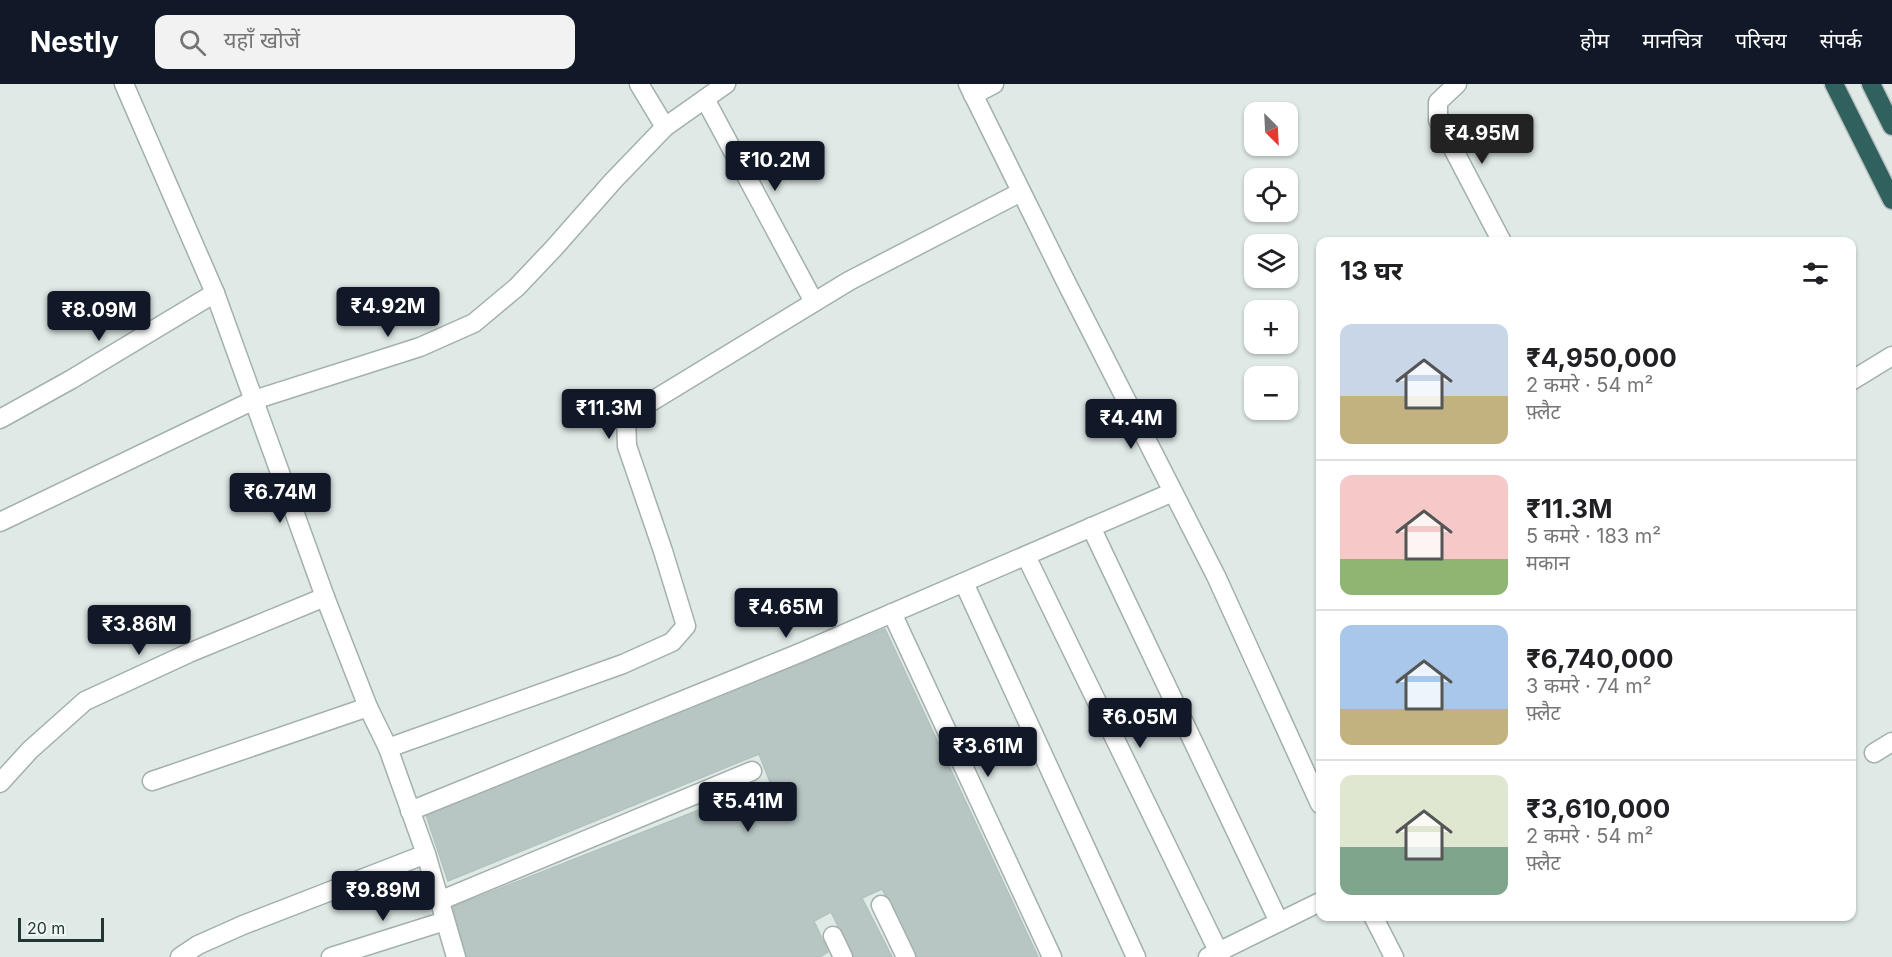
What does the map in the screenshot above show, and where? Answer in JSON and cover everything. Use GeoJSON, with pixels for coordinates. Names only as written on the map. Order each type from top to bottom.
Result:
{"type":"FeatureCollection","features":[{"type":"Feature","properties":{"kind":"highway"},"geometry":{"type":"LineString","coordinates":[[1834,84],[1892,200]]}},
{"type":"Feature","properties":{"kind":"highway"},"geometry":{"type":"LineString","coordinates":[[1871,84],[1892,126]]}},
{"type":"Feature","properties":{"kind":"street"},"geometry":{"type":"LineString","coordinates":[[124,84],[214,293],[325,597],[368,707],[387,748],[426,854],[456,957]]}},
{"type":"Feature","properties":{"kind":"street"},"geometry":{"type":"LineString","coordinates":[[639,84],[665,127]]}},
{"type":"Feature","properties":{"kind":"street"},"geometry":{"type":"LineString","coordinates":[[0,522],[254,400],[420,347],[474,323],[517,287],[665,127],[726,84]]}},
{"type":"Feature","properties":{"kind":"street"},"geometry":{"type":"LineString","coordinates":[[994,84],[970,90],[1216,576],[1316,795]]}},
{"type":"Feature","properties":{"kind":"street"},"geometry":{"type":"LineString","coordinates":[[1456,84],[1438,102],[1438,120],[1499,237]]}},
{"type":"Feature","properties":{"kind":"street"},"geometry":{"type":"LineString","coordinates":[[705,99],[814,302]]}},
{"type":"Feature","properties":{"kind":"street"},"geometry":{"type":"LineString","coordinates":[[387,748],[623,664],[672,642],[686,626],[627,446],[626,417],[849,281],[1021,192]]}},
{"type":"Feature","properties":{"kind":"street"},"geometry":{"type":"LineString","coordinates":[[0,419],[72,379],[214,293]]}},
{"type":"Feature","properties":{"kind":"street"},"geometry":{"type":"LineString","coordinates":[[1856,378],[1892,356]]}},
{"type":"Feature","properties":{"kind":"street"},"geometry":{"type":"LineString","coordinates":[[410,811],[773,664],[1173,492]]}},
{"type":"Feature","properties":{"kind":"street"},"geometry":{"type":"LineString","coordinates":[[1091,527],[1279,922]]}},
{"type":"Feature","properties":{"kind":"street"},"geometry":{"type":"LineString","coordinates":[[1026,556],[1215,955],[1316,904]]}},
{"type":"Feature","properties":{"kind":"street"},"geometry":{"type":"LineString","coordinates":[[964,583],[1136,957]]}},
{"type":"Feature","properties":{"kind":"street"},"geometry":{"type":"LineString","coordinates":[[0,783],[30,750],[85,701],[189,653],[325,597]]}},
{"type":"Feature","properties":{"kind":"street"},"geometry":{"type":"LineString","coordinates":[[892,613],[1052,957]]}},
{"type":"Feature","properties":{"kind":"street"},"geometry":{"type":"LineString","coordinates":[[152,781],[368,707]]}},
{"type":"Feature","properties":{"kind":"street"},"geometry":{"type":"LineString","coordinates":[[1874,753],[1892,742]]}},
{"type":"Feature","properties":{"kind":"street"},"geometry":{"type":"LineString","coordinates":[[439,901],[752,771]]}},
{"type":"Feature","properties":{"kind":"street"},"geometry":{"type":"LineString","coordinates":[[180,957],[198,945],[243,925],[426,854]]}},
{"type":"Feature","properties":{"kind":"street"},"geometry":{"type":"LineString","coordinates":[[881,905],[906,957]]}},
{"type":"Feature","properties":{"kind":"street"},"geometry":{"type":"LineString","coordinates":[[331,957],[445,921]]}},
{"type":"Feature","properties":{"kind":"street"},"geometry":{"type":"LineString","coordinates":[[1376,921],[1394,957]]}},
{"type":"Feature","properties":{"kind":"street"},"geometry":{"type":"LineString","coordinates":[[833,936],[843,957]]}},
{"type":"Feature","properties":{"kind":"building"},"geometry":{"type":"Polygon","coordinates":[[[885,629],[1038,957],[916,957],[882,889],[862,898],[892,957],[853,957],[831,912],[814,921],[828,952],[820,957],[466,957],[453,907],[770,782],[759,754],[448,881],[426,815],[885,629]]]}}]}
